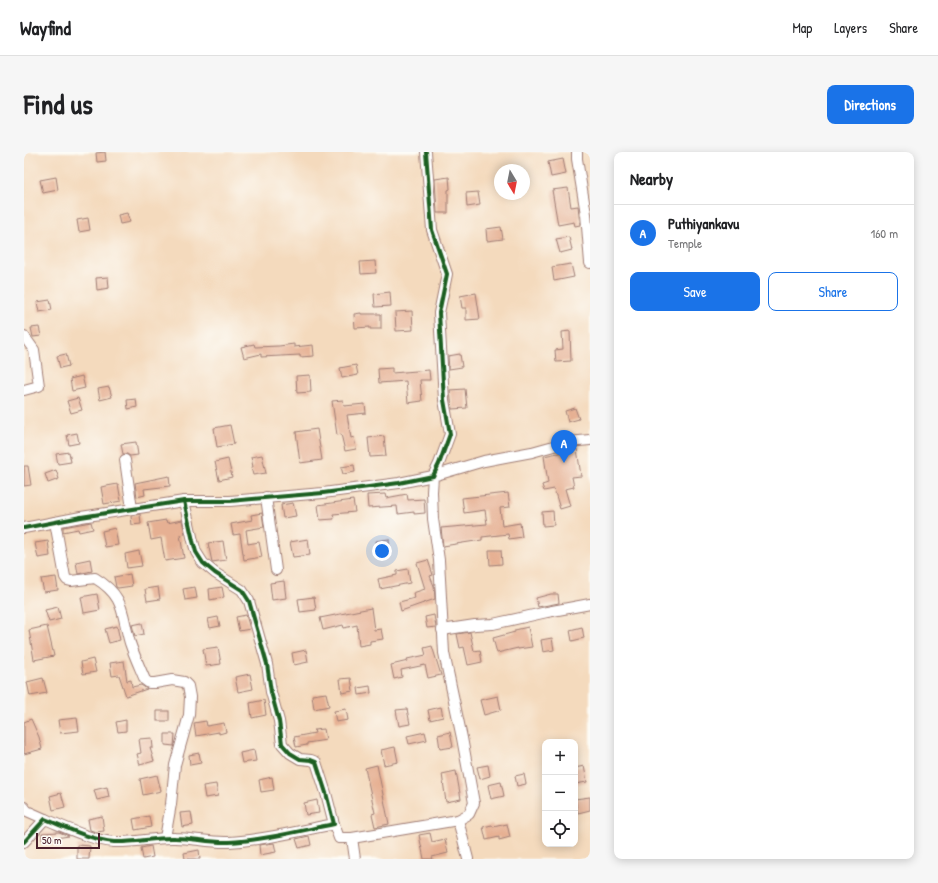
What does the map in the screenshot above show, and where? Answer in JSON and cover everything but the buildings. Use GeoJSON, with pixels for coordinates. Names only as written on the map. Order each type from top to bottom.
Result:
{"type":"FeatureCollection","features":[{"type":"Feature","properties":{"kind":"street"},"geometry":{"type":"LineString","coordinates":[[184,501],[196,552],[203,563],[215,573],[242,590],[249,601],[267,664],[271,692],[279,721],[282,744],[290,753],[300,759],[316,762],[339,838],[352,838],[458,820],[469,814],[474,803],[444,653],[439,560],[433,519],[433,476],[450,434],[444,400],[439,313],[447,274],[432,230],[426,152]]}},
{"type":"Feature","properties":{"kind":"street"},"geometry":{"type":"LineString","coordinates":[[577,152],[586,214],[590,263]]}},
{"type":"Feature","properties":{"kind":"street"},"geometry":{"type":"LineString","coordinates":[[24,336],[34,350],[39,386],[24,390]]}},
{"type":"Feature","properties":{"kind":"street"},"geometry":{"type":"LineString","coordinates":[[24,528],[81,517],[184,501],[230,501],[323,493],[399,483],[433,476],[484,461],[532,452],[568,442],[590,440]]}},
{"type":"Feature","properties":{"kind":"street"},"geometry":{"type":"LineString","coordinates":[[125,460],[132,509]]}},
{"type":"Feature","properties":{"kind":"street"},"geometry":{"type":"LineString","coordinates":[[266,497],[276,570]]}},
{"type":"Feature","properties":{"kind":"street"},"geometry":{"type":"LineString","coordinates":[[55,522],[65,577],[67,580],[71,581],[95,578],[111,590],[122,605],[130,643],[145,680],[155,683],[178,680],[184,682],[188,686],[190,697],[190,715],[175,765],[171,804],[165,838]]}},
{"type":"Feature","properties":{"kind":"street"},"geometry":{"type":"LineString","coordinates":[[442,630],[493,624],[590,604]]}},
{"type":"Feature","properties":{"kind":"street"},"geometry":{"type":"LineString","coordinates":[[24,808],[27,811],[45,819],[91,837],[113,842],[165,838],[228,842],[253,840],[334,824]]}},
{"type":"Feature","properties":{"kind":"street"},"geometry":{"type":"LineString","coordinates":[[24,842],[45,819]]}},
{"type":"Feature","properties":{"kind":"street"},"geometry":{"type":"LineString","coordinates":[[458,820],[468,859]]}},
{"type":"Feature","properties":{"kind":"street"},"geometry":{"type":"LineString","coordinates":[[352,838],[355,859]]}},
{"type":"Feature","properties":{"kind":"cycle path"},"geometry":{"type":"LineString","coordinates":[[24,528],[81,517],[184,501],[230,501],[323,493],[399,483],[433,476],[450,434],[444,400],[439,313],[447,274],[432,230],[426,152]]}},
{"type":"Feature","properties":{"kind":"cycle path"},"geometry":{"type":"LineString","coordinates":[[24,842],[45,819],[70,830],[97,839],[114,842],[130,842],[160,838],[182,838],[222,842],[242,841],[282,835],[334,824],[316,762],[300,759],[290,753],[282,744],[279,721],[271,692],[267,664],[249,601],[242,590],[215,573],[203,563],[196,552],[184,501]]}},
{"type":"Feature","properties":{"kind":"place","name":"Puthiyankavu"},"geometry":{"type":"Point","coordinates":[564,463]}}]}
